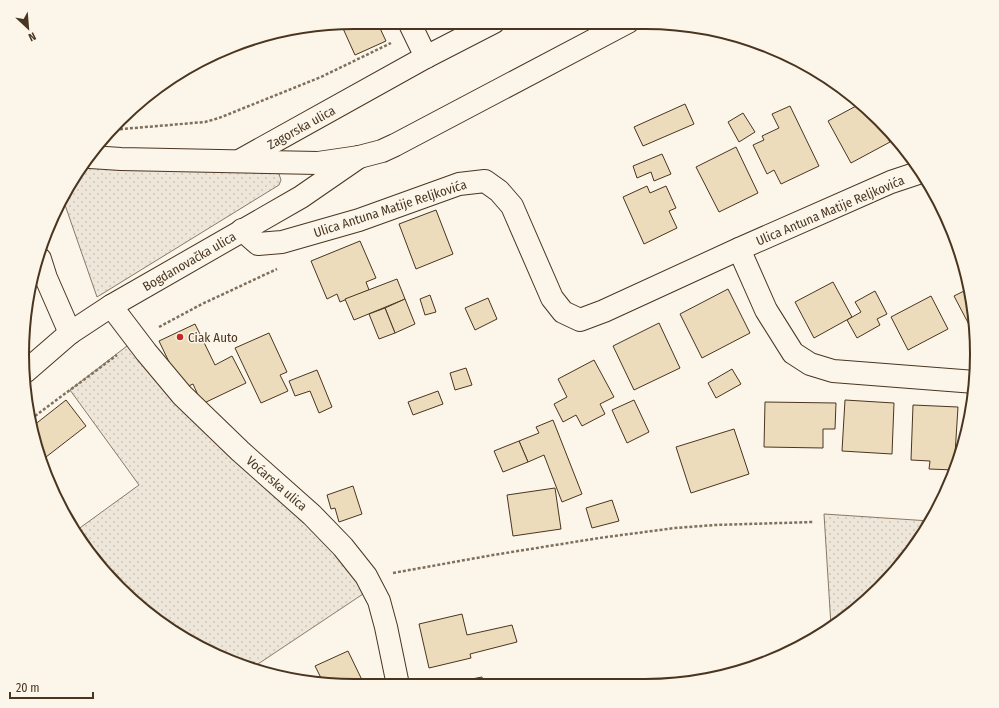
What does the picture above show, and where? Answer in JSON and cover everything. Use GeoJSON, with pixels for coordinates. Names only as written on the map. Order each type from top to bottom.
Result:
{"type":"FeatureCollection","features":[{"type":"Feature","properties":{"kind":"street"},"geometry":{"type":"LineString","coordinates":[[413,29],[426,57]]}},
{"type":"Feature","properties":{"kind":"street","name":"Zagorska ulica"},"geometry":{"type":"LineString","coordinates":[[239,161],[426,57],[480,29]]}},
{"type":"Feature","properties":{"kind":"street"},"geometry":{"type":"LineString","coordinates":[[95,157],[318,163],[359,157],[382,151],[395,145],[615,29]]}},
{"type":"Feature","properties":{"kind":"street","name":"Bogdanovačka ulica"},"geometry":{"type":"LineString","coordinates":[[30,368],[70,333],[111,306],[301,197],[359,157]]}},
{"type":"Feature","properties":{"kind":"street","name":"Ulica Antuna Matije Reljkovića"},"geometry":{"type":"LineString","coordinates":[[242,230],[258,244],[282,242],[359,220],[459,184],[485,181],[499,191],[512,206],[552,298],[563,312],[580,320],[604,311],[739,248],[891,182],[915,174]]}},
{"type":"Feature","properties":{"kind":"street","name":"Ulica Antuna Matije Reljkovića"},"geometry":{"type":"LineString","coordinates":[[739,248],[770,316],[793,353],[810,364],[834,371],[968,381]]}},
{"type":"Feature","properties":{"kind":"street"},"geometry":{"type":"LineString","coordinates":[[42,264],[46,278],[70,333]]}},
{"type":"Feature","properties":{"kind":"street","name":"Voćarska ulica"},"geometry":{"type":"LineString","coordinates":[[111,306],[182,395],[240,451],[312,515],[343,547],[368,580],[379,601],[397,679]]}},
{"type":"Feature","properties":{"kind":"path"},"geometry":{"type":"LineString","coordinates":[[119,129],[205,122],[219,118],[321,77],[408,29]]}},
{"type":"Feature","properties":{"kind":"path"},"geometry":{"type":"LineString","coordinates":[[35,416],[136,339],[202,304],[278,269]]}},
{"type":"Feature","properties":{"kind":"path"},"geometry":{"type":"LineString","coordinates":[[368,580],[444,563],[599,538],[715,525],[813,522]]}},
{"type":"Feature","properties":{"kind":"shaded area"},"geometry":{"type":"Polygon","coordinates":[[[87,168],[274,172],[279,174],[281,180],[279,185],[97,297],[65,206],[87,168]]]}},
{"type":"Feature","properties":{"kind":"shaded area"},"geometry":{"type":"Polygon","coordinates":[[[136,339],[372,588],[258,664],[210,645],[173,624],[156,612],[124,584],[96,552],[80,528],[139,485],[70,390],[136,339]]]}},
{"type":"Feature","properties":{"kind":"shaded area"},"geometry":{"type":"Polygon","coordinates":[[[824,514],[923,521],[903,552],[875,584],[831,621],[824,514]]]}},
{"type":"Feature","properties":{"kind":"building"},"geometry":{"type":"Polygon","coordinates":[[[380,29],[386,41],[355,55],[343,30],[380,29]]]}},
{"type":"Feature","properties":{"kind":"building"},"geometry":{"type":"Polygon","coordinates":[[[685,104],[694,124],[643,146],[634,127],[685,104]]]}},
{"type":"Feature","properties":{"kind":"building"},"geometry":{"type":"Polygon","coordinates":[[[790,106],[819,166],[781,184],[774,170],[767,174],[753,145],[764,140],[762,136],[779,128],[772,114],[790,106]]]}},
{"type":"Feature","properties":{"kind":"building"},"geometry":{"type":"Polygon","coordinates":[[[855,107],[875,124],[890,142],[851,163],[828,121],[855,107]]]}},
{"type":"Feature","properties":{"kind":"building"},"geometry":{"type":"Polygon","coordinates":[[[743,113],[755,132],[739,142],[728,122],[743,113]]]}},
{"type":"Feature","properties":{"kind":"building"},"geometry":{"type":"Polygon","coordinates":[[[736,147],[758,193],[719,212],[696,167],[736,147]]]}},
{"type":"Feature","properties":{"kind":"building"},"geometry":{"type":"Polygon","coordinates":[[[662,154],[671,174],[654,181],[651,172],[637,178],[633,166],[662,154]]]}},
{"type":"Feature","properties":{"kind":"building"},"geometry":{"type":"Polygon","coordinates":[[[647,186],[650,193],[666,186],[676,208],[669,211],[677,228],[644,244],[623,197],[647,186]]]}},
{"type":"Feature","properties":{"kind":"building"},"geometry":{"type":"Polygon","coordinates":[[[436,210],[453,254],[416,269],[399,224],[436,210]]]}},
{"type":"Feature","properties":{"kind":"building"},"geometry":{"type":"Polygon","coordinates":[[[360,241],[376,278],[366,282],[369,290],[340,302],[337,294],[327,299],[311,261],[360,241]]]}},
{"type":"Feature","properties":{"kind":"building"},"geometry":{"type":"Polygon","coordinates":[[[397,279],[405,299],[354,320],[345,299],[397,279]]]}},
{"type":"Feature","properties":{"kind":"building"},"geometry":{"type":"Polygon","coordinates":[[[833,282],[852,317],[814,338],[795,302],[833,282]]]}},
{"type":"Feature","properties":{"kind":"building"},"geometry":{"type":"Polygon","coordinates":[[[728,289],[750,333],[702,358],[680,314],[728,289]]]}},
{"type":"Feature","properties":{"kind":"building"},"geometry":{"type":"Polygon","coordinates":[[[875,291],[887,314],[877,319],[880,325],[857,338],[847,320],[861,312],[855,302],[875,291]]]}},
{"type":"Feature","properties":{"kind":"building"},"geometry":{"type":"Polygon","coordinates":[[[964,291],[968,323],[954,296],[964,291]]]}},
{"type":"Feature","properties":{"kind":"building"},"geometry":{"type":"Polygon","coordinates":[[[430,295],[436,312],[425,315],[420,299],[430,295]]]}},
{"type":"Feature","properties":{"kind":"building"},"geometry":{"type":"Polygon","coordinates":[[[931,296],[948,329],[908,350],[891,317],[931,296]]]}},
{"type":"Feature","properties":{"kind":"building"},"geometry":{"type":"Polygon","coordinates":[[[488,298],[497,319],[475,330],[465,308],[488,298]]]}},
{"type":"Feature","properties":{"kind":"building"},"geometry":{"type":"Polygon","coordinates":[[[405,299],[415,324],[395,333],[385,308],[405,299]]]}},
{"type":"Feature","properties":{"kind":"building"},"geometry":{"type":"Polygon","coordinates":[[[385,308],[395,333],[379,339],[369,314],[385,308]]]}},
{"type":"Feature","properties":{"kind":"building"},"geometry":{"type":"Polygon","coordinates":[[[659,323],[680,368],[634,390],[613,346],[659,323]]]}},
{"type":"Feature","properties":{"kind":"building"},"geometry":{"type":"Polygon","coordinates":[[[195,324],[215,365],[232,356],[246,383],[202,404],[193,384],[182,389],[159,341],[195,324]]]}},
{"type":"Feature","properties":{"kind":"building"},"geometry":{"type":"Polygon","coordinates":[[[269,333],[287,372],[280,375],[288,391],[261,403],[235,348],[269,333]]]}},
{"type":"Feature","properties":{"kind":"building"},"geometry":{"type":"Polygon","coordinates":[[[594,360],[614,397],[600,404],[605,414],[582,426],[576,415],[563,422],[554,404],[567,397],[558,379],[594,360]]]}},
{"type":"Feature","properties":{"kind":"building"},"geometry":{"type":"Polygon","coordinates":[[[466,368],[472,385],[455,390],[450,373],[466,368]]]}},
{"type":"Feature","properties":{"kind":"building"},"geometry":{"type":"Polygon","coordinates":[[[732,369],[741,384],[716,398],[708,383],[732,369]]]}},
{"type":"Feature","properties":{"kind":"building"},"geometry":{"type":"Polygon","coordinates":[[[317,370],[332,407],[319,413],[310,391],[295,396],[289,381],[317,370]]]}},
{"type":"Feature","properties":{"kind":"building"},"geometry":{"type":"Polygon","coordinates":[[[438,391],[443,404],[413,415],[408,402],[438,391]]]}},
{"type":"Feature","properties":{"kind":"building"},"geometry":{"type":"Polygon","coordinates":[[[66,400],[86,426],[46,457],[36,423],[66,400]]]}},
{"type":"Feature","properties":{"kind":"building"},"geometry":{"type":"Polygon","coordinates":[[[634,400],[649,432],[627,443],[612,410],[634,400]]]}},
{"type":"Feature","properties":{"kind":"building"},"geometry":{"type":"Polygon","coordinates":[[[845,400],[894,403],[892,454],[842,451],[845,400]]]}},
{"type":"Feature","properties":{"kind":"building"},"geometry":{"type":"Polygon","coordinates":[[[765,402],[836,403],[835,429],[823,429],[823,448],[764,447],[765,402]]]}},
{"type":"Feature","properties":{"kind":"building"},"geometry":{"type":"Polygon","coordinates":[[[913,405],[958,407],[955,451],[948,470],[929,469],[930,461],[911,460],[913,405]]]}},
{"type":"Feature","properties":{"kind":"building"},"geometry":{"type":"Polygon","coordinates":[[[553,420],[582,494],[562,502],[544,455],[528,462],[519,441],[539,433],[536,427],[553,420]]]}},
{"type":"Feature","properties":{"kind":"building"},"geometry":{"type":"Polygon","coordinates":[[[734,429],[749,474],[691,493],[676,447],[734,429]]]}},
{"type":"Feature","properties":{"kind":"building"},"geometry":{"type":"Polygon","coordinates":[[[519,441],[528,462],[503,472],[494,451],[519,441]]]}},
{"type":"Feature","properties":{"kind":"building"},"geometry":{"type":"Polygon","coordinates":[[[353,486],[362,514],[339,522],[335,508],[331,509],[327,495],[353,486]]]}},
{"type":"Feature","properties":{"kind":"building"},"geometry":{"type":"Polygon","coordinates":[[[555,488],[561,529],[513,536],[507,495],[555,488]]]}},
{"type":"Feature","properties":{"kind":"building"},"geometry":{"type":"Polygon","coordinates":[[[612,500],[619,521],[592,528],[586,508],[612,500]]]}},
{"type":"Feature","properties":{"kind":"building"},"geometry":{"type":"Polygon","coordinates":[[[462,614],[467,635],[512,625],[517,642],[470,654],[471,658],[429,668],[419,624],[462,614]]]}},
{"type":"Feature","properties":{"kind":"building"},"geometry":{"type":"Polygon","coordinates":[[[348,651],[362,679],[320,677],[315,666],[348,651]]]}},
{"type":"Feature","properties":{"kind":"building"},"geometry":{"type":"Polygon","coordinates":[[[482,677],[483,679],[472,679],[482,677]]]}},
{"type":"Feature","properties":{"kind":"place","name":"Ciak Auto"},"geometry":{"type":"Point","coordinates":[180,337]}}]}
